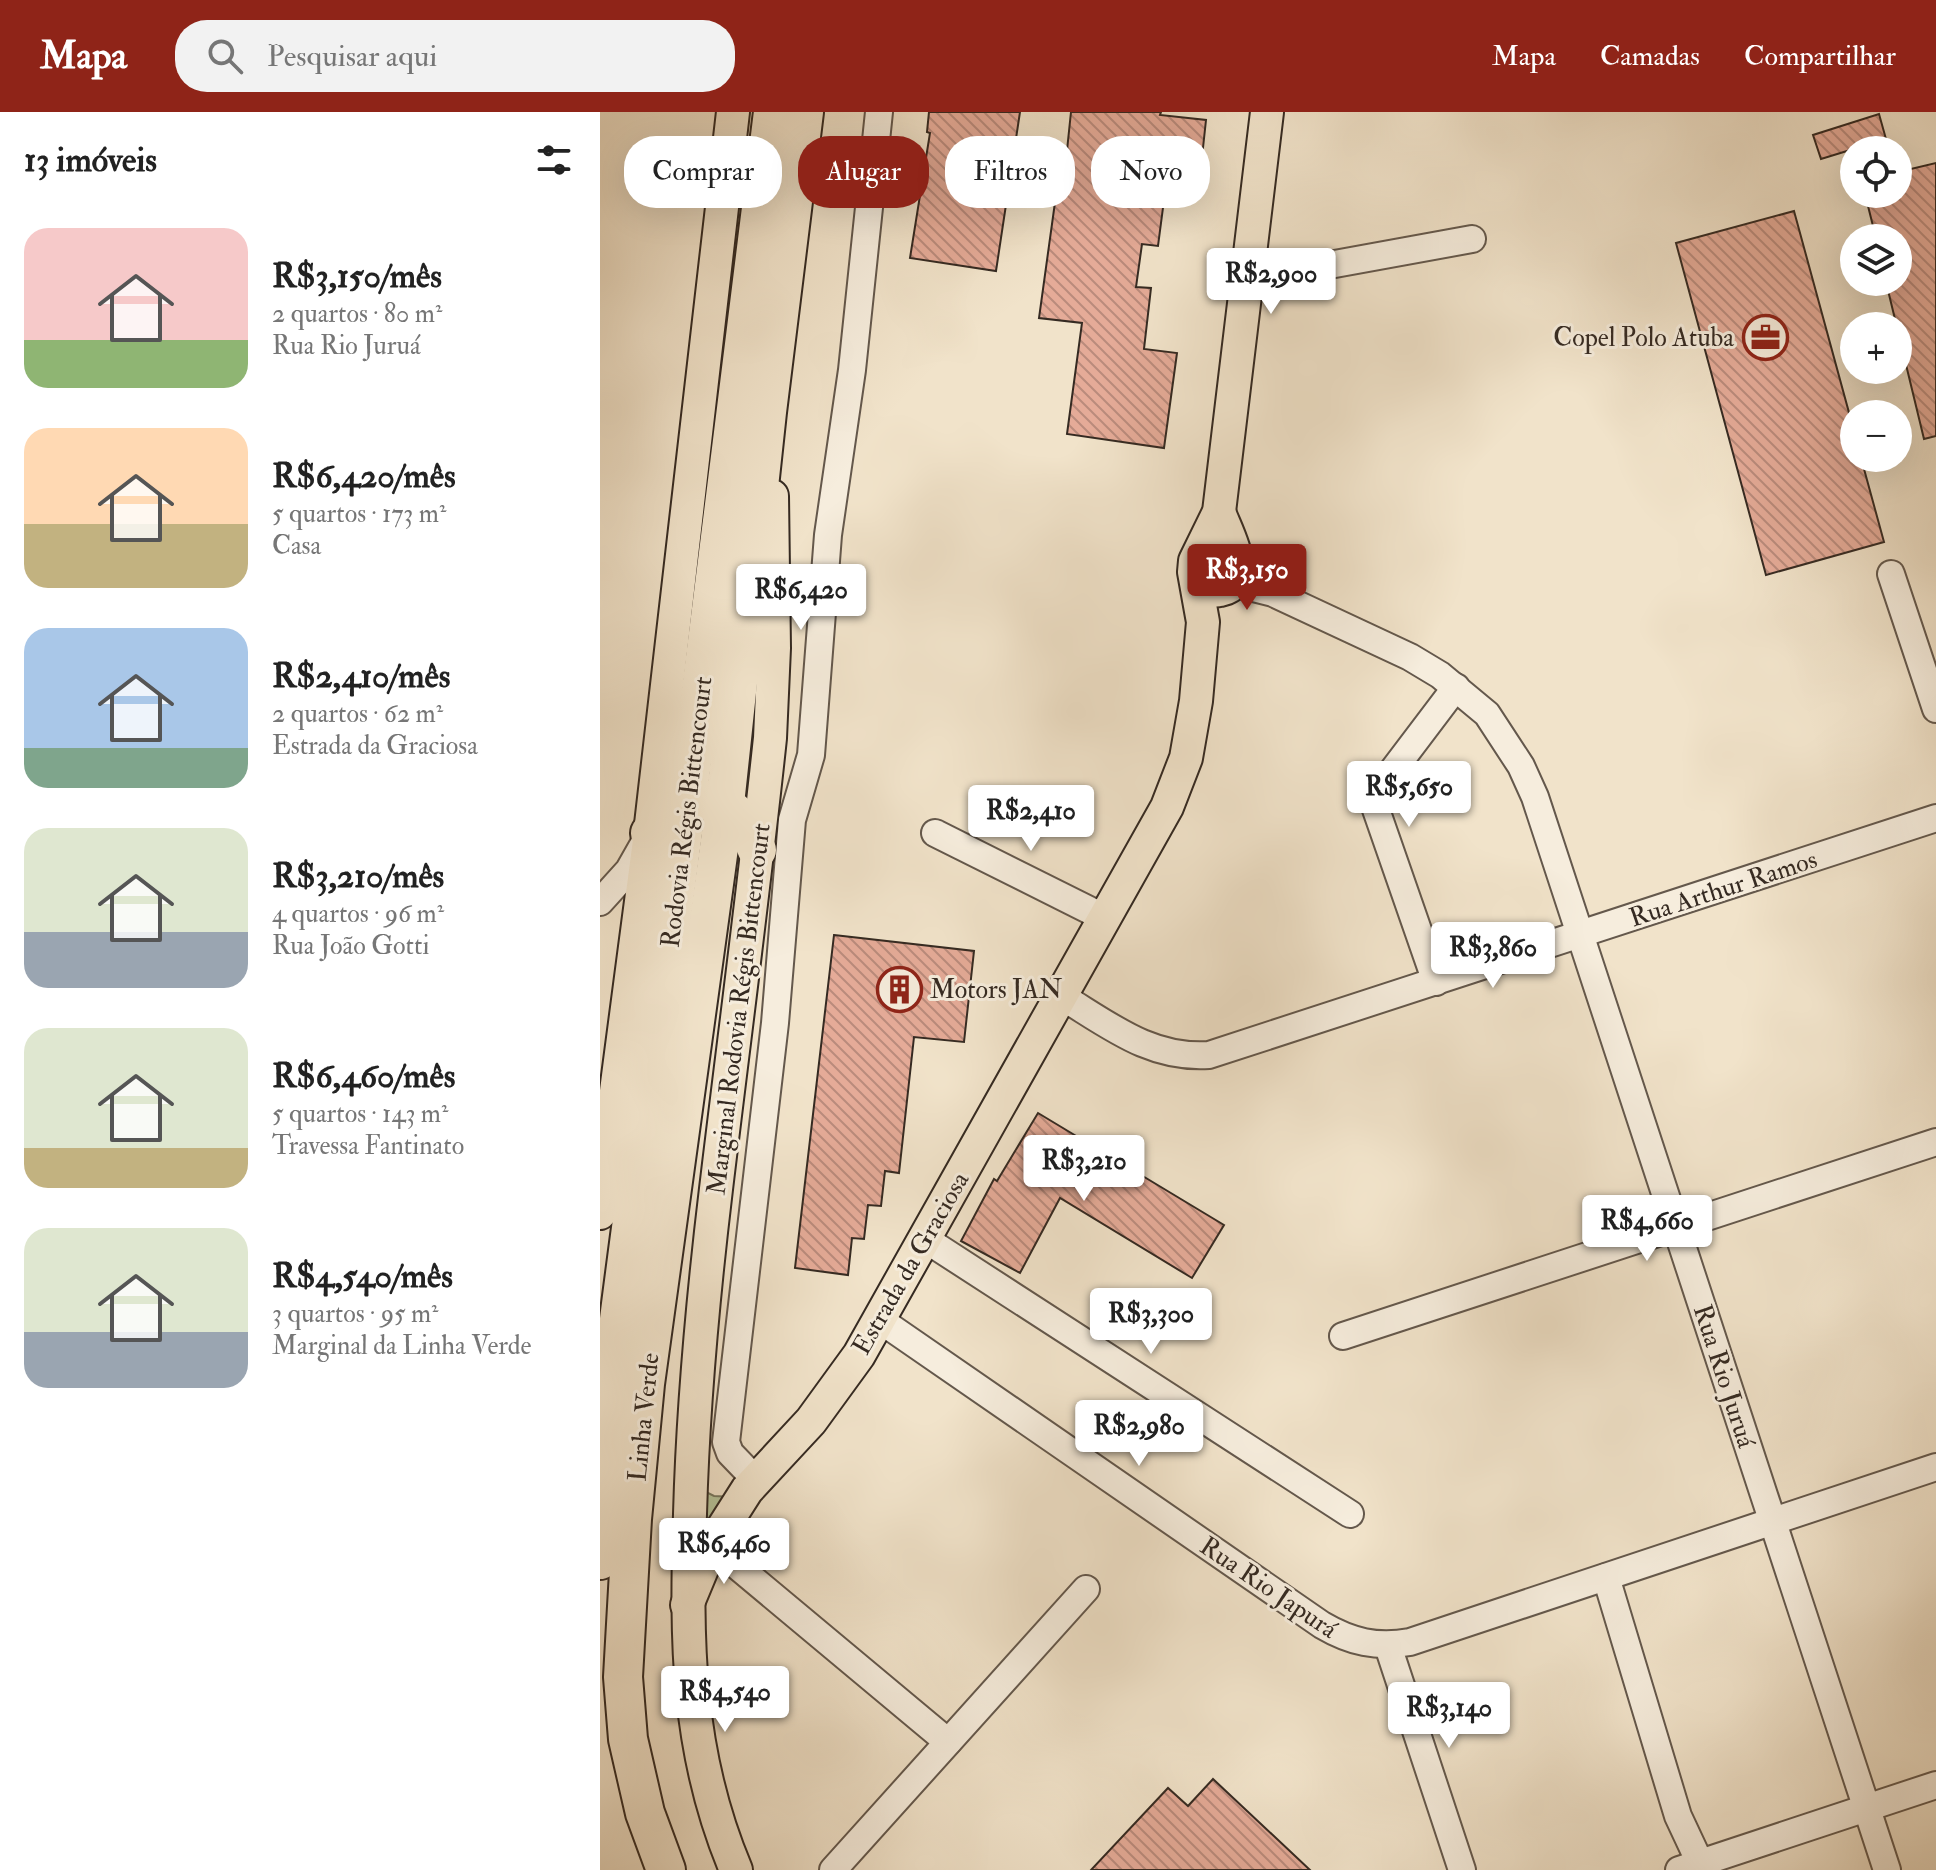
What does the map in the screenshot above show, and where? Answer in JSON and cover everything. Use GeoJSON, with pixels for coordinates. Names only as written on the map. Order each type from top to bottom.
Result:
{"type":"FeatureCollection","features":[{"type":"Feature","properties":{"kind":"highway","name":"Rodovia Régis Bittencourt"},"geometry":{"type":"LineString","coordinates":[[600,1560],[605,1507],[602,1450],[773,112]]}},
{"type":"Feature","properties":{"kind":"highway","name":"Rodovia Régis Bittencourt"},"geometry":{"type":"LineString","coordinates":[[658,1293],[725,804],[767,412],[804,112]]}},
{"type":"Feature","properties":{"kind":"highway"},"geometry":{"type":"LineString","coordinates":[[650,833],[687,802],[713,800],[725,804],[742,819],[757,850]]}},
{"type":"Feature","properties":{"kind":"highway","name":"Linha Verde"},"geometry":{"type":"LineString","coordinates":[[658,1293],[634,1494],[623,1677],[628,1739],[645,1813],[666,1870]]}},
{"type":"Feature","properties":{"kind":"main road"},"geometry":{"type":"LineString","coordinates":[[600,1213],[650,833],[733,112]]}},
{"type":"Feature","properties":{"kind":"main road"},"geometry":{"type":"LineString","coordinates":[[1222,571],[1219,512],[1267,112]]}},
{"type":"Feature","properties":{"kind":"main road","name":"Marginal Rodovia Régis Bittencourt"},"geometry":{"type":"LineString","coordinates":[[736,1870],[710,1800],[700,1757],[692,1709],[687,1605],[698,1341],[770,738],[774,648],[772,492],[767,412]]}},
{"type":"Feature","properties":{"kind":"main road","name":"Estrada da Graciosa"},"geometry":{"type":"LineString","coordinates":[[687,1605],[712,1545],[752,1485],[811,1421],[859,1355],[1167,807],[1186,758],[1193,723],[1203,622],[1222,571]]}},
{"type":"Feature","properties":{"kind":"main road"},"geometry":{"type":"LineString","coordinates":[[691,1465],[706,1482],[734,1491],[752,1485]]}},
{"type":"Feature","properties":{"kind":"street"},"geometry":{"type":"LineString","coordinates":[[752,1485],[726,1442],[775,1023],[792,820],[811,755],[819,620],[831,506],[852,370],[879,112]]}},
{"type":"Feature","properties":{"kind":"street"},"geometry":{"type":"LineString","coordinates":[[1247,280],[1472,239]]}},
{"type":"Feature","properties":{"kind":"street","name":"Rua Rio Juruá"},"geometry":{"type":"LineString","coordinates":[[1222,571],[1410,657],[1456,687],[1487,714],[1521,766],[1535,797],[1887,1870]]}},
{"type":"Feature","properties":{"kind":"street"},"geometry":{"type":"LineString","coordinates":[[1891,574],[1936,709]]}},
{"type":"Feature","properties":{"kind":"street"},"geometry":{"type":"LineString","coordinates":[[1436,982],[1372,798],[1456,687]]}},
{"type":"Feature","properties":{"kind":"street","name":"Rua Arthur Ramos"},"geometry":{"type":"LineString","coordinates":[[1061,996],[1145,1046],[1163,1053],[1186,1057],[1230,1050],[1936,818]]}},
{"type":"Feature","properties":{"kind":"street"},"geometry":{"type":"LineString","coordinates":[[600,902],[629,870],[650,833]]}},
{"type":"Feature","properties":{"kind":"street"},"geometry":{"type":"LineString","coordinates":[[935,833],[1105,918]]}},
{"type":"Feature","properties":{"kind":"street"},"geometry":{"type":"LineString","coordinates":[[600,911],[638,928]]}},
{"type":"Feature","properties":{"kind":"street"},"geometry":{"type":"LineString","coordinates":[[1343,1336],[1936,1142]]}},
{"type":"Feature","properties":{"kind":"street"},"geometry":{"type":"LineString","coordinates":[[925,1239],[1350,1514]]}},
{"type":"Feature","properties":{"kind":"street","name":"Rua Rio Japurá"},"geometry":{"type":"LineString","coordinates":[[880,1320],[1322,1625],[1351,1639],[1388,1646],[1410,1642],[1936,1467]]}},
{"type":"Feature","properties":{"kind":"street"},"geometry":{"type":"LineString","coordinates":[[712,1545],[948,1742]]}},
{"type":"Feature","properties":{"kind":"street"},"geometry":{"type":"LineString","coordinates":[[1606,1577],[1678,1816],[1690,1866],[1936,1785]]}},
{"type":"Feature","properties":{"kind":"street"},"geometry":{"type":"LineString","coordinates":[[833,1870],[1086,1589]]}},
{"type":"Feature","properties":{"kind":"street"},"geometry":{"type":"LineString","coordinates":[[1388,1646],[1462,1870]]}},
{"type":"Feature","properties":{"kind":"green space"},"geometry":{"type":"Polygon","coordinates":[[[704,1491],[714,1496],[733,1497],[704,1541],[704,1491]]]}},
{"type":"Feature","properties":{"kind":"building"},"geometry":{"type":"Polygon","coordinates":[[[929,112],[1020,112],[1016,136],[945,136],[945,208],[1006,208],[996,271],[910,258],[918,208],[929,208],[930,133],[927,132],[929,112]]]}},
{"type":"Feature","properties":{"kind":"building"},"geometry":{"type":"Polygon","coordinates":[[[1071,112],[1161,112],[1160,115],[1206,120],[1204,136],[1091,136],[1091,208],[1163,208],[1158,246],[1142,244],[1136,287],[1151,288],[1144,349],[1177,353],[1164,448],[1067,434],[1082,323],[1039,318],[1054,208],[1075,208],[1075,136],[1068,136],[1071,112]]]}},
{"type":"Feature","properties":{"kind":"building"},"geometry":{"type":"Polygon","coordinates":[[[1879,114],[1885,136],[1840,136],[1840,153],[1821,159],[1813,135],[1879,114]]]}},
{"type":"Feature","properties":{"kind":"building"},"geometry":{"type":"Polygon","coordinates":[[[1936,163],[1936,436],[1924,439],[1911,384],[1912,312],[1893,312],[1889,296],[1912,296],[1912,224],[1872,224],[1868,208],[1912,208],[1912,169],[1936,163]]]}},
{"type":"Feature","properties":{"kind":"building","name":"Copel Polo Atuba"},"geometry":{"type":"Polygon","coordinates":[[[1794,211],[1846,400],[1840,400],[1840,472],[1865,472],[1884,542],[1766,575],[1676,243],[1794,211]]]}},
{"type":"Feature","properties":{"kind":"building"},"geometry":{"type":"Polygon","coordinates":[[[834,935],[974,951],[964,1042],[914,1037],[899,1173],[885,1171],[881,1206],[868,1205],[864,1239],[852,1238],[848,1275],[795,1268],[834,935]]]}},
{"type":"Feature","properties":{"kind":"building"},"geometry":{"type":"Polygon","coordinates":[[[1038,1113],[1224,1225],[1192,1278],[1060,1198],[1020,1273],[961,1241],[994,1179],[997,1181],[1038,1113]]]}},
{"type":"Feature","properties":{"kind":"building"},"geometry":{"type":"Polygon","coordinates":[[[1213,1779],[1310,1870],[1091,1870],[1168,1788],[1188,1806],[1213,1779]]]}},
{"type":"Feature","properties":{"kind":"place","name":"Copel Polo Atuba"},"geometry":{"type":"Point","coordinates":[1765,337]}},
{"type":"Feature","properties":{"kind":"place","name":"Motors JAN"},"geometry":{"type":"Point","coordinates":[899,989]}}]}
